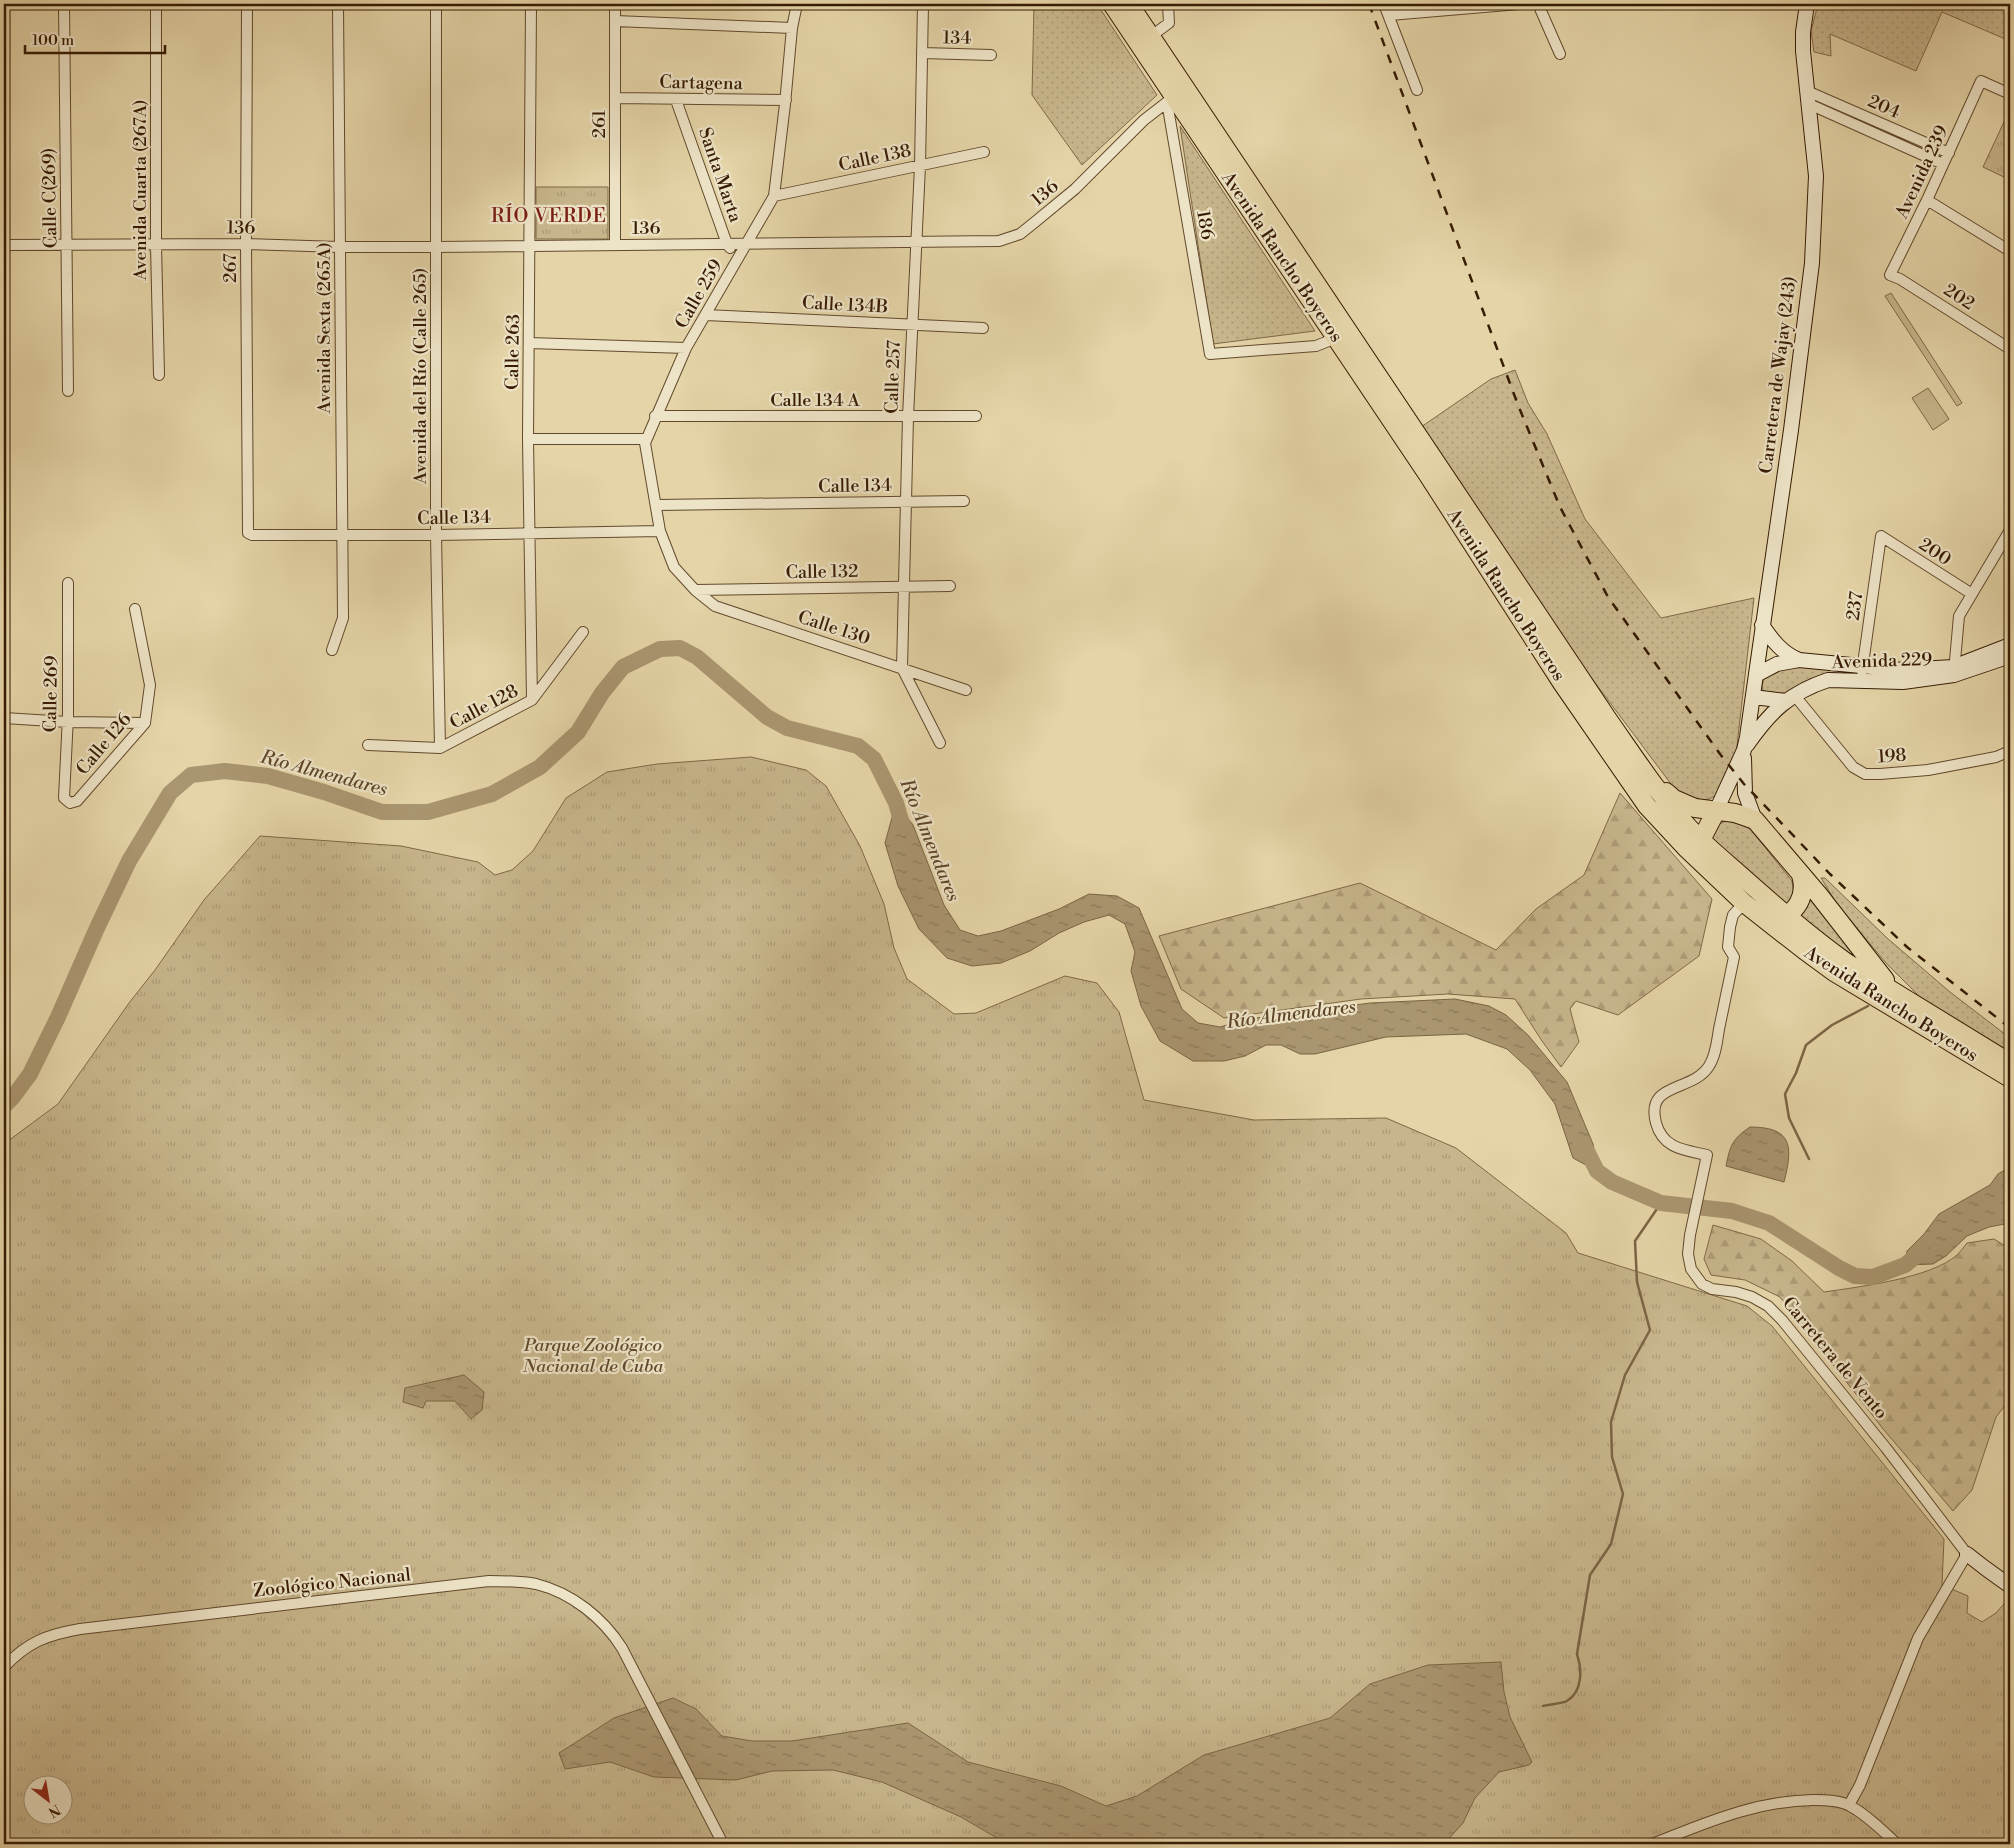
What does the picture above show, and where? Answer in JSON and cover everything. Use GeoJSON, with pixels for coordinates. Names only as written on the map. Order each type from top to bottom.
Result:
{"type":"FeatureCollection","features":[{"type":"Feature","properties":{"kind":"highway","name":"Avenida Rancho Boyeros"},"geometry":{"type":"LineString","coordinates":[[1112,4],[1171,99],[1336,338],[1617,765],[1657,817],[1748,907],[1834,972],[2010,1078]]}},
{"type":"Feature","properties":{"kind":"highway","name":"Avenida Rancho Boyeros"},"geometry":{"type":"LineString","coordinates":[[1129,4],[1580,680],[1650,779],[1681,818],[1701,840],[1785,915],[1847,962],[2010,1063]]}},
{"type":"Feature","properties":{"kind":"highway"},"geometry":{"type":"LineString","coordinates":[[1650,779],[1674,799],[1682,803],[1702,809],[1735,813],[1755,820],[1828,907],[1874,968],[1912,1003]]}},
{"type":"Feature","properties":{"kind":"highway"},"geometry":{"type":"LineString","coordinates":[[1703,864],[1700,853],[1701,840],[1716,811]]}},
{"type":"Feature","properties":{"kind":"highway"},"geometry":{"type":"LineString","coordinates":[[1748,907],[1774,917],[1785,915],[1794,909],[1800,900],[1804,889],[1801,875]]}},
{"type":"Feature","properties":{"kind":"main road","name":"Carretera de Wajay (243)"},"geometry":{"type":"LineString","coordinates":[[1755,820],[1745,792],[1744,750],[1791,430],[1812,263],[1816,176],[1803,32],[1807,4]]}},
{"type":"Feature","properties":{"kind":"main road","name":"Avenida 229"},"geometry":{"type":"LineString","coordinates":[[1762,625],[1771,639],[1782,650],[1799,660],[1903,682],[2010,656]]}},
{"type":"Feature","properties":{"kind":"main road","name":"Avenida 229"},"geometry":{"type":"LineString","coordinates":[[1954,671],[2010,644]]}},
{"type":"Feature","properties":{"kind":"main road","name":"Avenida 229"},"geometry":{"type":"LineString","coordinates":[[1756,675],[1778,664],[1799,660]]}},
{"type":"Feature","properties":{"kind":"main road","name":"Avenida 229"},"geometry":{"type":"LineString","coordinates":[[1744,750],[1769,715],[1790,698],[1828,680],[1862,673]]}},
{"type":"Feature","properties":{"kind":"main road"},"geometry":{"type":"LineString","coordinates":[[1753,697],[1790,698]]}},
{"type":"Feature","properties":{"kind":"main road","name":"Carretera de Wajay (243)"},"geometry":{"type":"LineString","coordinates":[[1716,811],[1744,750]]}},
{"type":"Feature","properties":{"kind":"main road","name":"Carretera de Vento"},"geometry":{"type":"LineString","coordinates":[[1967,1554],[2010,1586]]}},
{"type":"Feature","properties":{"kind":"street","name":"Calle C(269)"},"geometry":{"type":"LineString","coordinates":[[64,4],[68,391]]}},
{"type":"Feature","properties":{"kind":"street","name":"Avenida Cuarta (267A)"},"geometry":{"type":"LineString","coordinates":[[156,4],[156,245],[159,375]]}},
{"type":"Feature","properties":{"kind":"street","name":"267"},"geometry":{"type":"LineString","coordinates":[[247,4],[248,533]]}},
{"type":"Feature","properties":{"kind":"street","name":"Avenida Sexta (265A)"},"geometry":{"type":"LineString","coordinates":[[332,650],[342,618],[338,4]]}},
{"type":"Feature","properties":{"kind":"street","name":"Avenida del Río (Calle 265)"},"geometry":{"type":"LineString","coordinates":[[436,4],[436,535],[440,748]]}},
{"type":"Feature","properties":{"kind":"street","name":"Calle 263"},"geometry":{"type":"LineString","coordinates":[[531,4],[528,439],[532,700]]}},
{"type":"Feature","properties":{"kind":"street","name":"261"},"geometry":{"type":"LineString","coordinates":[[615,4],[615,244]]}},
{"type":"Feature","properties":{"kind":"street","name":"Calle 259"},"geometry":{"type":"LineString","coordinates":[[694,590],[674,567],[660,531],[645,443],[655,416],[686,348],[774,196],[786,100],[792,28],[797,4]]}},
{"type":"Feature","properties":{"kind":"street","name":"Calle 257"},"geometry":{"type":"LineString","coordinates":[[923,4],[920,166],[911,325],[902,668],[940,743]]}},
{"type":"Feature","properties":{"kind":"street"},"geometry":{"type":"LineString","coordinates":[[1150,37],[1169,23],[1168,4]]}},
{"type":"Feature","properties":{"kind":"street"},"geometry":{"type":"LineString","coordinates":[[1384,4],[1390,15],[1418,90]]}},
{"type":"Feature","properties":{"kind":"street"},"geometry":{"type":"LineString","coordinates":[[1390,15],[1520,4]]}},
{"type":"Feature","properties":{"kind":"street"},"geometry":{"type":"LineString","coordinates":[[1538,4],[1560,54]]}},
{"type":"Feature","properties":{"kind":"street"},"geometry":{"type":"LineString","coordinates":[[615,21],[792,28]]}},
{"type":"Feature","properties":{"kind":"street","name":"134"},"geometry":{"type":"LineString","coordinates":[[923,53],[991,55]]}},
{"type":"Feature","properties":{"kind":"street","name":"Avenida 239"},"geometry":{"type":"LineString","coordinates":[[1890,275],[1928,200],[1981,81],[2010,94]]}},
{"type":"Feature","properties":{"kind":"street","name":"204"},"geometry":{"type":"LineString","coordinates":[[1808,97],[1949,153]]}},
{"type":"Feature","properties":{"kind":"street","name":"204"},"geometry":{"type":"LineString","coordinates":[[1808,97],[1943,164]]}},
{"type":"Feature","properties":{"kind":"street","name":"Cartagena"},"geometry":{"type":"LineString","coordinates":[[616,98],[786,100]]}},
{"type":"Feature","properties":{"kind":"street","name":"136"},"geometry":{"type":"LineString","coordinates":[[4,245],[246,244],[340,247],[436,247],[999,241],[1020,234],[1076,189],[1144,120],[1171,99]]}},
{"type":"Feature","properties":{"kind":"street","name":"186"},"geometry":{"type":"LineString","coordinates":[[1171,99],[1210,354],[1316,346],[1336,338]]}},
{"type":"Feature","properties":{"kind":"street","name":"Santa Marta"},"geometry":{"type":"LineString","coordinates":[[676,100],[727,244],[738,259]]}},
{"type":"Feature","properties":{"kind":"street","name":"Calle 138"},"geometry":{"type":"LineString","coordinates":[[774,196],[984,152]]}},
{"type":"Feature","properties":{"kind":"street"},"geometry":{"type":"LineString","coordinates":[[1928,200],[2010,251]]}},
{"type":"Feature","properties":{"kind":"street","name":"202"},"geometry":{"type":"LineString","coordinates":[[1890,275],[1900,279],[2010,349]]}},
{"type":"Feature","properties":{"kind":"street","name":"Calle 134B"},"geometry":{"type":"LineString","coordinates":[[706,315],[983,328]]}},
{"type":"Feature","properties":{"kind":"street"},"geometry":{"type":"LineString","coordinates":[[529,343],[686,348]]}},
{"type":"Feature","properties":{"kind":"street","name":"Calle 134 A"},"geometry":{"type":"LineString","coordinates":[[655,416],[976,416]]}},
{"type":"Feature","properties":{"kind":"street"},"geometry":{"type":"LineString","coordinates":[[528,439],[646,439]]}},
{"type":"Feature","properties":{"kind":"street","name":"Calle 134"},"geometry":{"type":"LineString","coordinates":[[657,505],[964,501]]}},
{"type":"Feature","properties":{"kind":"street"},"geometry":{"type":"LineString","coordinates":[[1954,671],[1958,616],[2006,543],[2010,530]]}},
{"type":"Feature","properties":{"kind":"street","name":"Calle 134"},"geometry":{"type":"LineString","coordinates":[[248,533],[252,535],[436,535],[660,531]]}},
{"type":"Feature","properties":{"kind":"street","name":"200"},"geometry":{"type":"LineString","coordinates":[[1881,536],[1972,594]]}},
{"type":"Feature","properties":{"kind":"street","name":"237"},"geometry":{"type":"LineString","coordinates":[[1862,673],[1881,536]]}},
{"type":"Feature","properties":{"kind":"street","name":"Calle 269"},"geometry":{"type":"LineString","coordinates":[[68,583],[68,722],[64,798],[70,803]]}},
{"type":"Feature","properties":{"kind":"street","name":"Calle 132"},"geometry":{"type":"LineString","coordinates":[[694,590],[950,586]]}},
{"type":"Feature","properties":{"kind":"street","name":"Calle 130"},"geometry":{"type":"LineString","coordinates":[[694,590],[715,606],[966,690]]}},
{"type":"Feature","properties":{"kind":"street","name":"Calle 126"},"geometry":{"type":"LineString","coordinates":[[70,803],[78,801],[145,724],[150,685],[135,609]]}},
{"type":"Feature","properties":{"kind":"street","name":"Calle 128"},"geometry":{"type":"LineString","coordinates":[[368,744],[440,748],[532,700],[583,632]]}},
{"type":"Feature","properties":{"kind":"street","name":"198"},"geometry":{"type":"LineString","coordinates":[[1790,698],[1853,767],[1865,774],[1928,770],[1996,758]]}},
{"type":"Feature","properties":{"kind":"street"},"geometry":{"type":"LineString","coordinates":[[4,718],[145,724]]}},
{"type":"Feature","properties":{"kind":"street"},"geometry":{"type":"LineString","coordinates":[[1996,758],[2010,751]]}},
{"type":"Feature","properties":{"kind":"street"},"geometry":{"type":"LineString","coordinates":[[1996,758],[2010,761]]}},
{"type":"Feature","properties":{"kind":"street","name":"Carretera de Vento"},"geometry":{"type":"LineString","coordinates":[[1748,907],[1733,915],[1728,947],[1734,957],[1713,1058],[1703,1074],[1694,1081],[1664,1092],[1657,1098],[1654,1106],[1657,1127],[1672,1147],[1707,1155],[1690,1235],[1688,1254],[1691,1269],[1702,1284],[1712,1289],[1736,1292],[1752,1297],[1768,1306],[1782,1320],[1886,1448],[1967,1554]]}},
{"type":"Feature","properties":{"kind":"street"},"geometry":{"type":"LineString","coordinates":[[1849,1805],[1860,1785],[1918,1638],[1967,1554]]}},
{"type":"Feature","properties":{"kind":"street","name":"Zoológico Nacional"},"geometry":{"type":"LineString","coordinates":[[4,1667],[19,1651],[38,1640],[80,1629],[489,1581],[514,1581],[537,1584],[562,1595],[594,1614],[612,1632],[724,1844]]}},
{"type":"Feature","properties":{"kind":"street"},"geometry":{"type":"LineString","coordinates":[[1652,1844],[1714,1819],[1765,1804],[1828,1800],[1849,1805],[1897,1844]]}},
{"type":"Feature","properties":{"kind":"green space"},"geometry":{"type":"Polygon","coordinates":[[[1034,4],[1097,4],[1157,95],[1082,165],[1032,95],[1034,4]]]}},
{"type":"Feature","properties":{"kind":"green space"},"geometry":{"type":"Polygon","coordinates":[[[1818,4],[2010,4],[2010,41],[1942,12],[1916,71],[1830,34],[1831,56],[1814,52],[1811,31],[1818,4]]]}},
{"type":"Feature","properties":{"kind":"green space"},"geometry":{"type":"Polygon","coordinates":[[[2010,109],[2010,180],[1983,167],[2010,109]]]}},
{"type":"Feature","properties":{"kind":"green space"},"geometry":{"type":"Polygon","coordinates":[[[1180,126],[1315,331],[1213,344],[1180,126]]]}},
{"type":"Feature","properties":{"kind":"green space"},"geometry":{"type":"Polygon","coordinates":[[[536,187],[608,187],[608,239],[536,239],[536,187]]]}},
{"type":"Feature","properties":{"kind":"green space"},"geometry":{"type":"Polygon","coordinates":[[[1891,293],[1962,403],[1957,406],[1885,296],[1891,293]]]}},
{"type":"Feature","properties":{"kind":"green space"},"geometry":{"type":"Polygon","coordinates":[[[1515,370],[1528,403],[1547,434],[1585,519],[1661,618],[1754,598],[1736,754],[1717,795],[1707,800],[1696,799],[1682,794],[1674,788],[1578,660],[1421,427],[1491,379],[1515,370]]]}},
{"type":"Feature","properties":{"kind":"green space"},"geometry":{"type":"Polygon","coordinates":[[[1928,388],[1949,419],[1933,430],[1912,398],[1928,388]]]}},
{"type":"Feature","properties":{"kind":"green space"},"geometry":{"type":"Polygon","coordinates":[[[1792,663],[1851,671],[1850,674],[1798,685],[1783,694],[1764,694],[1762,686],[1764,678],[1792,663]]]}},
{"type":"Feature","properties":{"kind":"green space","name":"Parque Zoológico Nacional de Cuba"},"geometry":{"type":"Polygon","coordinates":[[[751,757],[806,770],[826,786],[860,846],[884,904],[894,948],[907,979],[954,1014],[976,1013],[1065,976],[1097,983],[1119,1012],[1144,1100],[1254,1120],[1386,1118],[1456,1148],[1566,1233],[1578,1253],[1747,1306],[1772,1326],[1944,1539],[1942,1585],[1968,1596],[1967,1613],[1982,1622],[1996,1613],[2010,1597],[2010,1844],[4,1844],[4,1144],[58,1104],[204,900],[260,836],[401,846],[478,862],[495,875],[512,870],[533,851],[566,798],[607,772],[657,764],[751,757]]]}},
{"type":"Feature","properties":{"kind":"green space"},"geometry":{"type":"Polygon","coordinates":[[[1620,793],[1712,899],[1699,956],[1618,1015],[1576,1001],[1570,1009],[1579,1042],[1561,1067],[1515,999],[1448,994],[1361,999],[1224,1018],[1181,989],[1159,936],[1360,883],[1496,950],[1536,909],[1584,875],[1620,793]]]}},
{"type":"Feature","properties":{"kind":"green space"},"geometry":{"type":"Polygon","coordinates":[[[1731,820],[1745,825],[1751,830],[1792,881],[1794,895],[1786,907],[1707,839],[1717,826],[1731,820]]]}},
{"type":"Feature","properties":{"kind":"green space"},"geometry":{"type":"Polygon","coordinates":[[[1821,878],[1825,878],[1887,938],[1950,992],[2010,1038],[2010,1054],[1920,997],[1886,963],[1837,904],[1821,878]]]}},
{"type":"Feature","properties":{"kind":"green space"},"geometry":{"type":"Polygon","coordinates":[[[1807,896],[1851,949],[1852,954],[1850,957],[1797,916],[1807,896]]]}},
{"type":"Feature","properties":{"kind":"green space"},"geometry":{"type":"Polygon","coordinates":[[[1713,1225],[1761,1239],[1792,1261],[1824,1292],[1894,1280],[1930,1270],[1957,1255],[1967,1243],[1994,1239],[2010,1249],[2010,1399],[1996,1417],[1972,1490],[1953,1511],[1884,1430],[1780,1297],[1745,1280],[1711,1275],[1704,1259],[1713,1225]]]}},
{"type":"Feature","properties":{"kind":"water"},"geometry":{"type":"Polygon","coordinates":[[[896,803],[913,825],[944,905],[960,930],[978,936],[1001,931],[1059,909],[1089,894],[1117,896],[1139,908],[1182,1009],[1198,1023],[1220,1027],[1248,1019],[1370,1003],[1455,999],[1489,1006],[1506,1015],[1528,1035],[1567,1082],[1593,1144],[1597,1171],[1573,1158],[1555,1104],[1530,1070],[1507,1049],[1466,1034],[1386,1037],[1315,1054],[1300,1054],[1281,1045],[1266,1045],[1245,1056],[1224,1061],[1193,1061],[1160,1041],[1141,1006],[1131,971],[1135,952],[1125,924],[1109,915],[1084,922],[1059,933],[1030,951],[1001,963],[972,966],[947,958],[919,929],[898,886],[885,843],[896,803]]]}},
{"type":"Feature","properties":{"kind":"water"},"geometry":{"type":"Polygon","coordinates":[[[1750,1127],[1775,1131],[1787,1141],[1789,1159],[1784,1182],[1726,1166],[1729,1153],[1736,1139],[1750,1127]]]}},
{"type":"Feature","properties":{"kind":"water"},"geometry":{"type":"Polygon","coordinates":[[[2010,1167],[2010,1223],[1989,1227],[1967,1236],[1946,1256],[1933,1264],[1905,1265],[1907,1251],[1924,1234],[1939,1214],[1990,1185],[1998,1174],[2010,1167]]]}},
{"type":"Feature","properties":{"kind":"water"},"geometry":{"type":"Polygon","coordinates":[[[464,1375],[484,1392],[482,1410],[471,1419],[455,1401],[426,1401],[423,1408],[403,1402],[405,1388],[464,1375]]]}},
{"type":"Feature","properties":{"kind":"water"},"geometry":{"type":"Polygon","coordinates":[[[1501,1662],[1504,1692],[1510,1717],[1532,1762],[1529,1765],[1499,1772],[1475,1798],[1463,1823],[1444,1844],[1270,1844],[1262,1837],[1238,1844],[1007,1844],[961,1817],[882,1782],[833,1770],[772,1771],[736,1780],[654,1777],[610,1762],[565,1769],[559,1753],[614,1718],[673,1698],[696,1709],[722,1736],[752,1741],[792,1741],[908,1723],[968,1762],[1061,1786],[1106,1806],[1137,1796],[1204,1755],[1330,1718],[1370,1684],[1428,1665],[1501,1662]]]}},
{"type":"Feature","properties":{"kind":"waterway","name":"Río Almendares"},"geometry":{"type":"LineString","coordinates":[[4,1106],[30,1074],[129,861],[170,793],[191,775],[225,771],[268,776],[324,792],[382,812],[428,812],[492,794],[540,767],[578,732],[602,693],[623,667],[660,649],[680,648],[697,657],[767,717],[787,728],[858,746],[874,759],[896,803],[902,824]]}},
{"type":"Feature","properties":{"kind":"waterway"},"geometry":{"type":"LineString","coordinates":[[1809,1159],[1789,1118],[1785,1094],[1796,1073],[1806,1045],[1832,1025],[1868,1006]]}},
{"type":"Feature","properties":{"kind":"waterway","name":"Río Almendares"},"geometry":{"type":"LineString","coordinates":[[1587,1151],[1597,1171],[1612,1182],[1661,1203],[1732,1211],[1769,1223],[1839,1268],[1855,1276],[1873,1277],[1905,1265],[1921,1252]]}},
{"type":"Feature","properties":{"kind":"waterway"},"geometry":{"type":"LineString","coordinates":[[1543,1706],[1567,1701],[1579,1686],[1580,1666],[1577,1654],[1590,1575],[1611,1544],[1623,1494],[1612,1457],[1611,1422],[1625,1375],[1650,1330],[1637,1282],[1635,1241],[1661,1203]]}},
{"type":"Feature","properties":{"kind":"railway"},"geometry":{"type":"LineString","coordinates":[[1369,4],[1518,405],[1560,507],[1608,597],[1720,754],[1744,784],[1830,874],[1907,947],[2010,1028]]}},
{"type":"Feature","properties":{"kind":"district","name":"RÍO VERDE"},"geometry":{"type":"Point","coordinates":[549,216]}}]}
